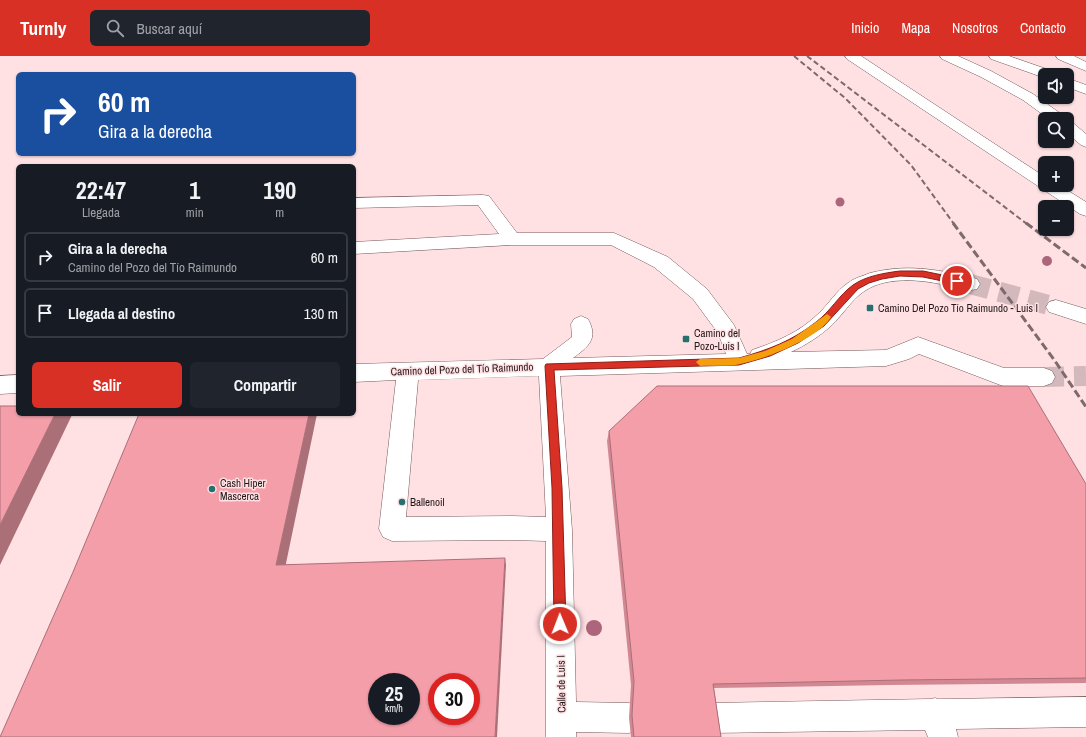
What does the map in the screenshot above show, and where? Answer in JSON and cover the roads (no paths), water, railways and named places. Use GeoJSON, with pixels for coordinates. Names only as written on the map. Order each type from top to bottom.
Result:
{"type":"FeatureCollection","features":[{"type":"Feature","properties":{"kind":"main road"},"geometry":{"type":"LineString","coordinates":[[852,56],[1038,179]]}},
{"type":"Feature","properties":{"kind":"main road"},"geometry":{"type":"LineString","coordinates":[[947,56],[986,74],[1028,97],[1049,112]]}},
{"type":"Feature","properties":{"kind":"main road"},"geometry":{"type":"LineString","coordinates":[[996,56],[1038,71]]}},
{"type":"Feature","properties":{"kind":"main road"},"geometry":{"type":"LineString","coordinates":[[1063,56],[1086,67]]}},
{"type":"Feature","properties":{"kind":"main road"},"geometry":{"type":"LineString","coordinates":[[1074,85],[1086,90]]}},
{"type":"Feature","properties":{"kind":"main road"},"geometry":{"type":"LineString","coordinates":[[1074,131],[1086,142]]}},
{"type":"Feature","properties":{"kind":"main road"},"geometry":{"type":"LineString","coordinates":[[1058,192],[1086,210]]}},
{"type":"Feature","properties":{"kind":"main road"},"geometry":{"type":"LineString","coordinates":[[356,203],[483,200],[512,239]]}},
{"type":"Feature","properties":{"kind":"main road"},"geometry":{"type":"LineString","coordinates":[[356,248],[512,239],[614,239],[661,262],[700,294],[727,330],[739,361]]}},
{"type":"Feature","properties":{"kind":"main road","name":"Camino del Pozo del Tío Raimundo"},"geometry":{"type":"LineString","coordinates":[[739,361],[767,354],[795,341],[821,324],[855,287],[881,276],[923,274],[970,284]]}},
{"type":"Feature","properties":{"kind":"main road"},"geometry":{"type":"LineString","coordinates":[[1056,307],[1086,317]]}},
{"type":"Feature","properties":{"kind":"main road"},"geometry":{"type":"LineString","coordinates":[[549,366],[582,340],[581,324]]}},
{"type":"Feature","properties":{"kind":"main road","name":"Camino del Pozo del Tío Raimundo"},"geometry":{"type":"LineString","coordinates":[[356,373],[549,366],[886,358],[902,353],[918,345],[1003,377],[1044,377]]}},
{"type":"Feature","properties":{"kind":"main road","name":"Calle de Luis I"},"geometry":{"type":"LineString","coordinates":[[549,366],[558,530],[561,727]]}},
{"type":"Feature","properties":{"kind":"main road"},"geometry":{"type":"LineString","coordinates":[[408,371],[392,529],[512,528],[558,530]]}},
{"type":"Feature","properties":{"kind":"main road"},"geometry":{"type":"LineString","coordinates":[[0,385],[16,384]]}},
{"type":"Feature","properties":{"kind":"main road"},"geometry":{"type":"LineString","coordinates":[[711,718],[939,725],[1086,712]]}},
{"type":"Feature","properties":{"kind":"main road"},"geometry":{"type":"LineString","coordinates":[[561,727],[629,718]]}},
{"type":"Feature","properties":{"kind":"tunnel"},"geometry":{"type":"LineString","coordinates":[[970,284],[1056,307]]}},
{"type":"Feature","properties":{"kind":"tunnel"},"geometry":{"type":"LineString","coordinates":[[1044,377],[1086,376]]}},
{"type":"Feature","properties":{"kind":"railway"},"geometry":{"type":"LineString","coordinates":[[794,56],[845,98],[911,165],[954,224]]}},
{"type":"Feature","properties":{"kind":"railway"},"geometry":{"type":"LineString","coordinates":[[807,56],[1027,224]]}},
{"type":"Feature","properties":{"kind":"railway"},"geometry":{"type":"LineString","coordinates":[[953,223],[1055,361],[1086,407]]}},
{"type":"Feature","properties":{"kind":"railway"},"geometry":{"type":"LineString","coordinates":[[1026,223],[1086,268]]}},
{"type":"Feature","properties":{"kind":"place","name":"Camino Del Pozo Tío Raimundo - Luis I"},"geometry":{"type":"Point","coordinates":[870,308]}},
{"type":"Feature","properties":{"kind":"place","name":"Camino del Pozo-Luis I"},"geometry":{"type":"Point","coordinates":[686,339]}},
{"type":"Feature","properties":{"kind":"place","name":"Cash Hiper Mascerca"},"geometry":{"type":"Point","coordinates":[212,489]}},
{"type":"Feature","properties":{"kind":"place","name":"Ballenoil"},"geometry":{"type":"Point","coordinates":[402,502]}}]}
